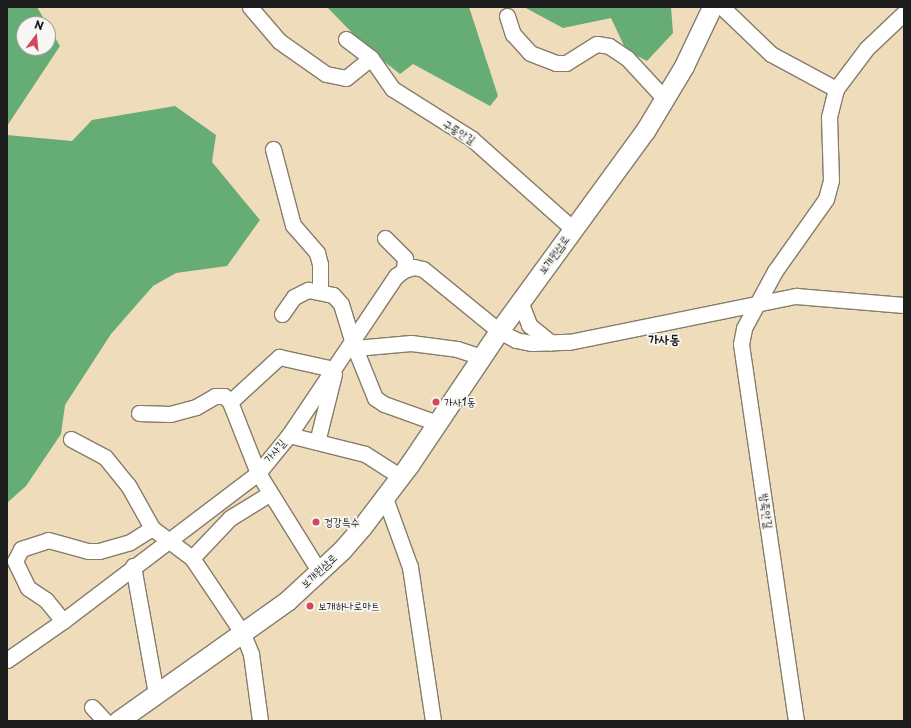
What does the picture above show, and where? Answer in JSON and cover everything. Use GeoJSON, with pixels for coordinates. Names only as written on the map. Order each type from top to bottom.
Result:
{"type":"FeatureCollection","features":[{"type":"Feature","properties":{"kind":"main road","name":"보개원삼로"},"geometry":{"type":"LineString","coordinates":[[118,721],[243,634],[288,600],[342,550],[386,498],[499,331],[617,171],[665,99],[712,7]]}},
{"type":"Feature","properties":{"kind":"street"},"geometry":{"type":"LineString","coordinates":[[250,7],[279,41],[326,74],[346,78],[371,58]]}},
{"type":"Feature","properties":{"kind":"street"},"geometry":{"type":"LineString","coordinates":[[722,7],[771,54],[836,89],[867,48],[904,13]]}},
{"type":"Feature","properties":{"kind":"street"},"geometry":{"type":"LineString","coordinates":[[506,16],[513,34],[530,53],[556,63],[566,63],[597,44],[609,46],[627,58],[665,99]]}},
{"type":"Feature","properties":{"kind":"street","name":"구롱안길"},"geometry":{"type":"LineString","coordinates":[[346,38],[371,58],[393,89],[472,139],[573,229]]}},
{"type":"Feature","properties":{"kind":"street","name":"방죽안길"},"geometry":{"type":"LineString","coordinates":[[796,721],[741,344],[744,328],[775,271],[826,199],[831,180],[829,117],[836,89]]}},
{"type":"Feature","properties":{"kind":"street"},"geometry":{"type":"LineString","coordinates":[[273,149],[293,225],[317,253],[320,264],[320,291]]}},
{"type":"Feature","properties":{"kind":"street"},"geometry":{"type":"LineString","coordinates":[[385,238],[405,258],[404,270],[414,267],[423,270],[499,331],[516,340],[551,344],[757,303],[812,296],[904,305]]}},
{"type":"Feature","properties":{"kind":"street","name":"가사길"},"geometry":{"type":"LineString","coordinates":[[7,660],[63,621],[133,566],[258,472],[289,435],[334,367],[353,345],[396,276],[404,270]]}},
{"type":"Feature","properties":{"kind":"street"},"geometry":{"type":"LineString","coordinates":[[282,314],[294,297],[308,290],[320,291],[333,295],[340,304],[353,345],[375,398],[384,404],[437,423]]}},
{"type":"Feature","properties":{"kind":"street"},"geometry":{"type":"LineString","coordinates":[[520,301],[529,325],[551,344]]}},
{"type":"Feature","properties":{"kind":"street"},"geometry":{"type":"LineString","coordinates":[[353,345],[412,343],[457,349],[482,357]]}},
{"type":"Feature","properties":{"kind":"street"},"geometry":{"type":"LineString","coordinates":[[230,402],[279,357],[334,367],[317,442]]}},
{"type":"Feature","properties":{"kind":"street"},"geometry":{"type":"LineString","coordinates":[[139,413],[170,414],[196,407],[215,396],[224,396],[230,402],[258,472],[270,494],[319,572]]}},
{"type":"Feature","properties":{"kind":"street"},"geometry":{"type":"LineString","coordinates":[[289,435],[366,454],[401,477]]}},
{"type":"Feature","properties":{"kind":"street"},"geometry":{"type":"LineString","coordinates":[[71,438],[105,457],[115,468],[128,485],[152,528],[166,541],[192,558],[243,634],[251,654],[260,721]]}},
{"type":"Feature","properties":{"kind":"street"},"geometry":{"type":"LineString","coordinates":[[192,558],[230,518],[270,494]]}},
{"type":"Feature","properties":{"kind":"street"},"geometry":{"type":"LineString","coordinates":[[386,498],[410,566],[433,721]]}},
{"type":"Feature","properties":{"kind":"street"},"geometry":{"type":"LineString","coordinates":[[63,621],[46,600],[28,588],[15,560],[21,549],[48,540],[88,551],[99,551],[130,542],[152,528]]}},
{"type":"Feature","properties":{"kind":"street"},"geometry":{"type":"LineString","coordinates":[[133,566],[156,694]]}},
{"type":"Feature","properties":{"kind":"street"},"geometry":{"type":"LineString","coordinates":[[92,707],[105,721]]}},
{"type":"Feature","properties":{"kind":"green space"},"geometry":{"type":"Polygon","coordinates":[[[7,7],[37,7],[42,16],[16,16],[16,56],[53,56],[7,126],[7,7]]]}},
{"type":"Feature","properties":{"kind":"green space"},"geometry":{"type":"Polygon","coordinates":[[[327,7],[469,7],[498,96],[490,106],[413,64],[400,74],[367,48],[327,7]]]}},
{"type":"Feature","properties":{"kind":"green space"},"geometry":{"type":"Polygon","coordinates":[[[524,7],[671,7],[673,33],[647,61],[626,50],[611,18],[563,28],[524,7]]]}},
{"type":"Feature","properties":{"kind":"green space"},"geometry":{"type":"Polygon","coordinates":[[[56,39],[60,46],[56,52],[56,39]]]}},
{"type":"Feature","properties":{"kind":"green space"},"geometry":{"type":"Polygon","coordinates":[[[175,106],[216,135],[212,162],[260,220],[227,266],[176,273],[153,286],[111,334],[65,405],[61,434],[26,486],[7,503],[7,135],[72,141],[92,120],[175,106]]]}},
{"type":"Feature","properties":{"kind":"place","name":"가사1동"},"geometry":{"type":"Point","coordinates":[436,402]}},
{"type":"Feature","properties":{"kind":"place","name":"경강특수"},"geometry":{"type":"Point","coordinates":[316,522]}},
{"type":"Feature","properties":{"kind":"place","name":"보개하나로마트"},"geometry":{"type":"Point","coordinates":[310,606]}},
{"type":"Feature","properties":{"kind":"district","name":"가사동"},"geometry":{"type":"Point","coordinates":[664,339]}}]}
